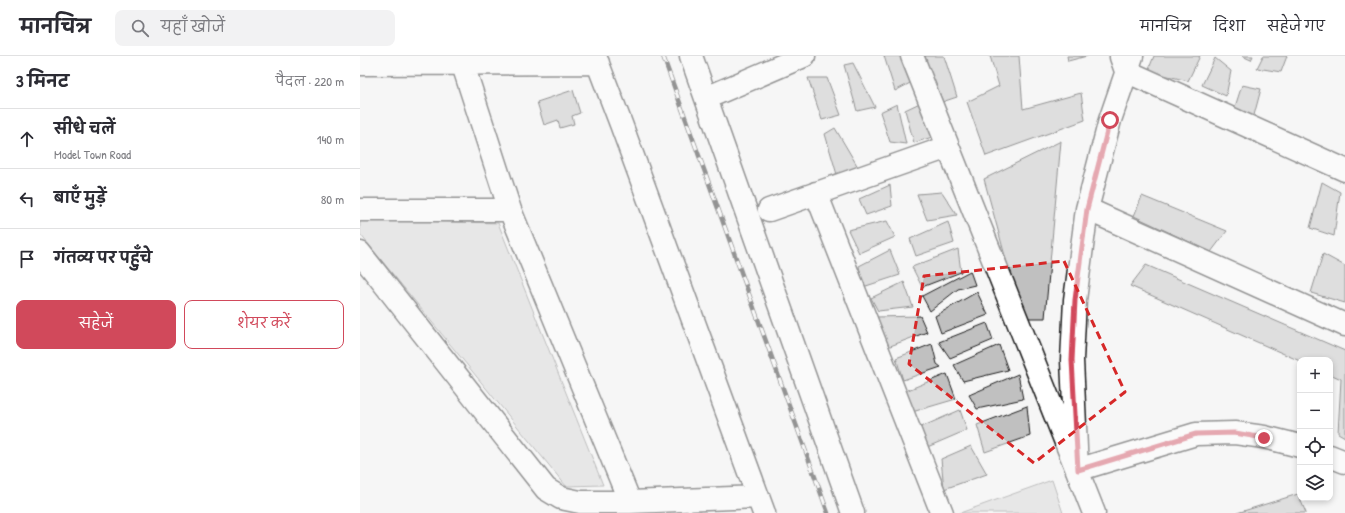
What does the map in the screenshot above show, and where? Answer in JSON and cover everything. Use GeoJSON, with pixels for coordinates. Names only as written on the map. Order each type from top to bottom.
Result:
{"type":"FeatureCollection","features":[{"type":"Feature","properties":{"kind":"street"},"geometry":{"type":"LineString","coordinates":[[691,56],[854,513]]}},
{"type":"Feature","properties":{"kind":"street"},"geometry":{"type":"LineString","coordinates":[[912,56],[1094,513]]}},
{"type":"Feature","properties":{"kind":"street"},"geometry":{"type":"LineString","coordinates":[[706,98],[793,58]]}},
{"type":"Feature","properties":{"kind":"street"},"geometry":{"type":"LineString","coordinates":[[360,64],[391,60],[463,65],[596,60],[624,131],[761,505],[580,502],[561,498],[546,489],[360,253]]}},
{"type":"Feature","properties":{"kind":"street"},"geometry":{"type":"LineString","coordinates":[[1078,470],[1072,360],[1075,300],[1087,209],[1126,61],[1345,170]]}},
{"type":"Feature","properties":{"kind":"street"},"geometry":{"type":"LineString","coordinates":[[463,65],[510,210],[630,502]]}},
{"type":"Feature","properties":{"kind":"street"},"geometry":{"type":"LineString","coordinates":[[769,210],[948,147]]}},
{"type":"Feature","properties":{"kind":"street"},"geometry":{"type":"LineString","coordinates":[[816,193],[942,513]]}},
{"type":"Feature","properties":{"kind":"street"},"geometry":{"type":"LineString","coordinates":[[1087,209],[1345,325]]}},
{"type":"Feature","properties":{"kind":"street"},"geometry":{"type":"LineString","coordinates":[[360,210],[510,210]]}},
{"type":"Feature","properties":{"kind":"street"},"geometry":{"type":"LineString","coordinates":[[1078,470],[1196,434],[1235,433],[1297,445]]}},
{"type":"Feature","properties":{"kind":"street"},"geometry":{"type":"LineString","coordinates":[[1333,457],[1345,462]]}},
{"type":"Feature","properties":{"kind":"highlighted area"},"geometry":{"type":"Polygon","coordinates":[[[1064,261],[1125,392],[1034,463],[909,364],[924,276],[1064,261]]]}},
{"type":"Feature","properties":{"kind":"shaded area"},"geometry":{"type":"Polygon","coordinates":[[[360,220],[498,223],[603,485],[566,486],[360,234],[360,220]]]}},
{"type":"Feature","properties":{"kind":"shaded area"},"geometry":{"type":"Polygon","coordinates":[[[1052,480],[1063,513],[960,513],[1052,480]]]}},
{"type":"Feature","properties":{"kind":"building"},"geometry":{"type":"Polygon","coordinates":[[[884,56],[905,56],[912,82],[895,91],[884,56]]]}},
{"type":"Feature","properties":{"kind":"building"},"geometry":{"type":"Polygon","coordinates":[[[925,56],[944,56],[957,97],[939,103],[925,56]]]}},
{"type":"Feature","properties":{"kind":"building"},"geometry":{"type":"Polygon","coordinates":[[[990,56],[1019,56],[1023,109],[1081,93],[1085,120],[986,156],[967,102],[999,86],[990,56]]]}},
{"type":"Feature","properties":{"kind":"building"},"geometry":{"type":"Polygon","coordinates":[[[1067,56],[1087,56],[1068,61],[1067,56]]]}},
{"type":"Feature","properties":{"kind":"building"},"geometry":{"type":"Polygon","coordinates":[[[1154,56],[1200,56],[1188,81],[1148,71],[1154,56]]]}},
{"type":"Feature","properties":{"kind":"building"},"geometry":{"type":"Polygon","coordinates":[[[1242,56],[1253,56],[1251,60],[1242,56]]]}},
{"type":"Feature","properties":{"kind":"building"},"geometry":{"type":"Polygon","coordinates":[[[1263,56],[1287,56],[1281,72],[1257,68],[1263,56]]]}},
{"type":"Feature","properties":{"kind":"building"},"geometry":{"type":"Polygon","coordinates":[[[1215,58],[1231,71],[1226,96],[1202,85],[1215,58]]]}},
{"type":"Feature","properties":{"kind":"building"},"geometry":{"type":"Polygon","coordinates":[[[853,63],[875,107],[857,111],[844,65],[853,63]]]}},
{"type":"Feature","properties":{"kind":"building"},"geometry":{"type":"Polygon","coordinates":[[[808,78],[827,78],[841,115],[822,120],[808,78]]]}},
{"type":"Feature","properties":{"kind":"building"},"geometry":{"type":"Polygon","coordinates":[[[1242,85],[1261,89],[1253,119],[1234,110],[1242,85]]]}},
{"type":"Feature","properties":{"kind":"building"},"geometry":{"type":"Polygon","coordinates":[[[573,90],[580,113],[572,116],[574,124],[560,128],[558,120],[544,125],[537,102],[573,90]]]}},
{"type":"Feature","properties":{"kind":"building"},"geometry":{"type":"Polygon","coordinates":[[[924,101],[932,137],[914,143],[905,110],[924,101]]]}},
{"type":"Feature","properties":{"kind":"building"},"geometry":{"type":"Polygon","coordinates":[[[897,104],[906,144],[890,142],[880,112],[897,104]]]}},
{"type":"Feature","properties":{"kind":"building"},"geometry":{"type":"Polygon","coordinates":[[[835,128],[858,167],[838,178],[825,134],[835,128]]]}},
{"type":"Feature","properties":{"kind":"building"},"geometry":{"type":"Polygon","coordinates":[[[1061,141],[1045,318],[1022,318],[984,179],[1061,141]]]}},
{"type":"Feature","properties":{"kind":"building"},"geometry":{"type":"Polygon","coordinates":[[[1322,182],[1340,192],[1334,236],[1310,228],[1322,182]]]}},
{"type":"Feature","properties":{"kind":"building"},"geometry":{"type":"Polygon","coordinates":[[[890,185],[892,206],[866,215],[859,199],[890,185]]]}},
{"type":"Feature","properties":{"kind":"building"},"geometry":{"type":"Polygon","coordinates":[[[942,192],[957,215],[927,220],[917,194],[942,192]]]}},
{"type":"Feature","properties":{"kind":"building"},"geometry":{"type":"Polygon","coordinates":[[[1142,196],[1227,231],[1211,252],[1134,216],[1142,196]]]}},
{"type":"Feature","properties":{"kind":"building"},"geometry":{"type":"Polygon","coordinates":[[[887,221],[895,237],[859,253],[848,230],[887,221]]]}},
{"type":"Feature","properties":{"kind":"building"},"geometry":{"type":"Polygon","coordinates":[[[948,222],[954,243],[916,256],[910,239],[948,222]]]}},
{"type":"Feature","properties":{"kind":"building"},"geometry":{"type":"Polygon","coordinates":[[[958,249],[961,272],[922,287],[912,267],[958,249]]]}},
{"type":"Feature","properties":{"kind":"building"},"geometry":{"type":"Polygon","coordinates":[[[890,250],[900,275],[863,287],[859,266],[890,250]]]}},
{"type":"Feature","properties":{"kind":"building"},"geometry":{"type":"Polygon","coordinates":[[[1323,254],[1345,266],[1345,303],[1311,293],[1323,254]]]}},
{"type":"Feature","properties":{"kind":"building"},"geometry":{"type":"Polygon","coordinates":[[[1146,265],[1345,351],[1345,437],[1338,433],[1341,379],[1333,375],[1333,357],[1297,357],[1297,360],[1130,286],[1146,265]]]}},
{"type":"Feature","properties":{"kind":"building"},"geometry":{"type":"Polygon","coordinates":[[[970,271],[975,285],[958,289],[930,311],[922,296],[970,271]]]}},
{"type":"Feature","properties":{"kind":"building"},"geometry":{"type":"Polygon","coordinates":[[[904,282],[913,307],[878,311],[871,298],[904,282]]]}},
{"type":"Feature","properties":{"kind":"building"},"geometry":{"type":"Polygon","coordinates":[[[977,292],[988,315],[941,333],[935,316],[977,292]]]}},
{"type":"Feature","properties":{"kind":"building"},"geometry":{"type":"Polygon","coordinates":[[[920,316],[927,332],[885,348],[876,317],[920,316]]]}},
{"type":"Feature","properties":{"kind":"building"},"geometry":{"type":"Polygon","coordinates":[[[987,323],[993,340],[950,358],[939,342],[987,323]]]}},
{"type":"Feature","properties":{"kind":"building"},"geometry":{"type":"Polygon","coordinates":[[[932,344],[937,364],[941,367],[903,380],[896,358],[932,344]]]}},
{"type":"Feature","properties":{"kind":"building"},"geometry":{"type":"Polygon","coordinates":[[[999,345],[1008,370],[963,381],[954,365],[999,345]]]}},
{"type":"Feature","properties":{"kind":"building"},"geometry":{"type":"Polygon","coordinates":[[[947,374],[956,399],[912,412],[903,392],[947,374]]]}},
{"type":"Feature","properties":{"kind":"building"},"geometry":{"type":"Polygon","coordinates":[[[1018,374],[1023,399],[977,409],[969,395],[1018,374]]]}},
{"type":"Feature","properties":{"kind":"building"},"geometry":{"type":"Polygon","coordinates":[[[1027,406],[1030,436],[985,452],[977,425],[1027,406]]]}},
{"type":"Feature","properties":{"kind":"building"},"geometry":{"type":"Polygon","coordinates":[[[960,410],[967,430],[925,448],[919,428],[960,410]]]}},
{"type":"Feature","properties":{"kind":"building"},"geometry":{"type":"Polygon","coordinates":[[[971,446],[987,474],[944,489],[941,459],[971,446]]]}},
{"type":"Feature","properties":{"kind":"building"},"geometry":{"type":"Polygon","coordinates":[[[1297,494],[1297,501],[1301,501],[1306,513],[1237,513],[1297,494]]]}},
{"type":"Feature","properties":{"kind":"railway"},"geometry":{"type":"LineString","coordinates":[[663,56],[828,513]]}},
{"type":"Feature","properties":{"kind":"route"},"geometry":{"type":"LineString","coordinates":[[1110,120],[1087,209],[1075,300],[1072,360],[1078,470],[1196,434],[1235,433],[1264,438]]}}]}
